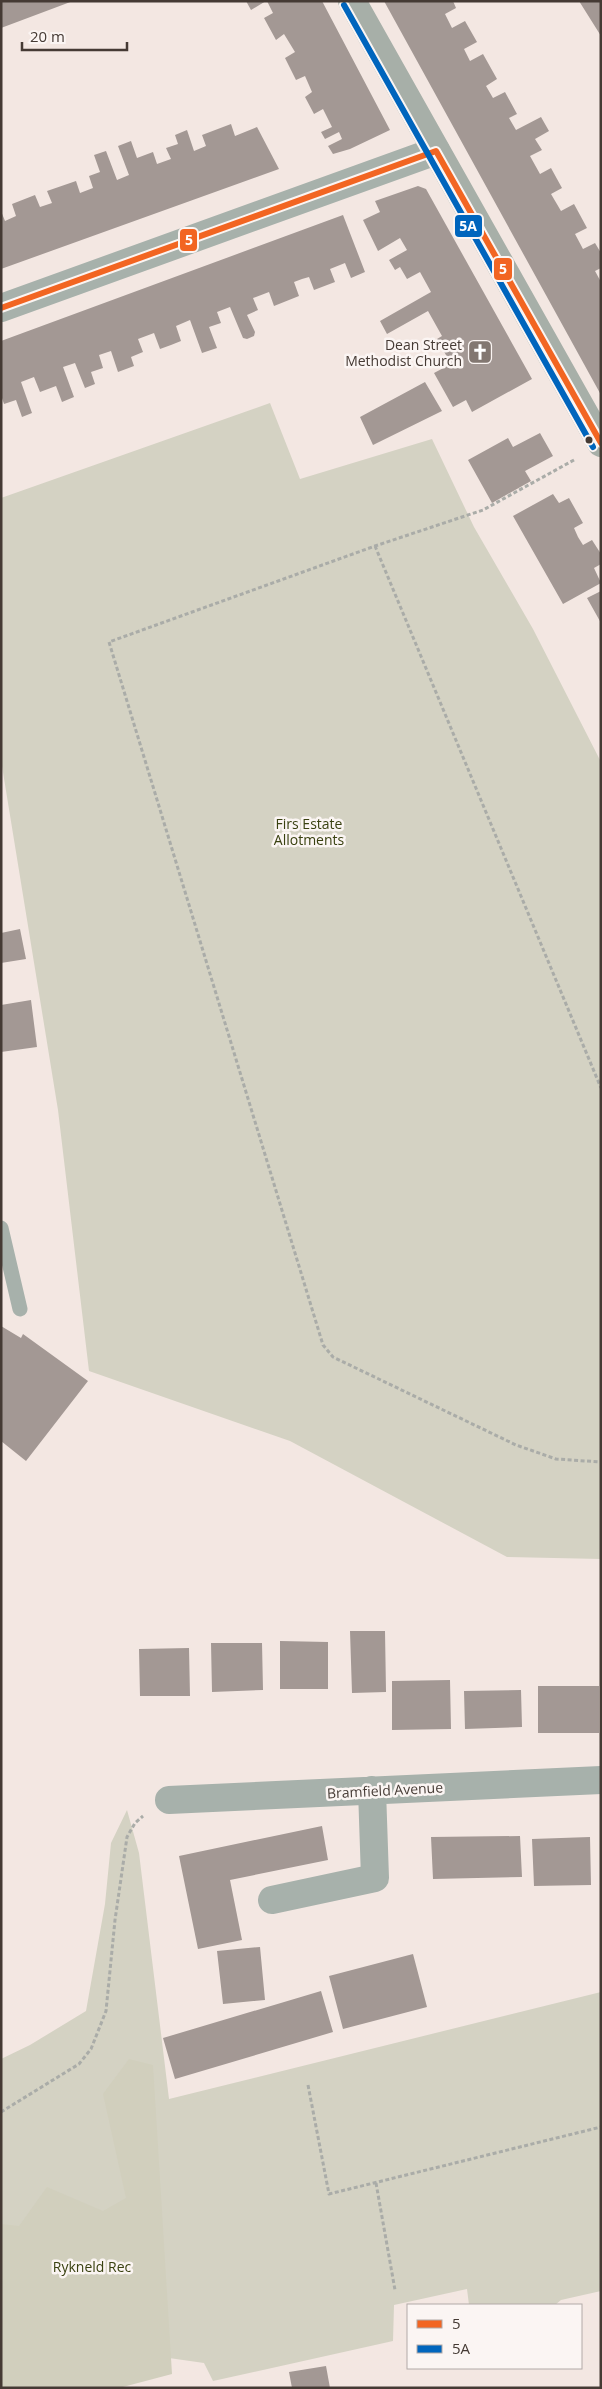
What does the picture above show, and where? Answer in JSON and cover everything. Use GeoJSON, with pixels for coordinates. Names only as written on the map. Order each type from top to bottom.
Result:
{"type":"FeatureCollection","features":[{"type":"Feature","properties":{"kind":"street"},"geometry":{"type":"LineString","coordinates":[[352,1],[601,443]]}},
{"type":"Feature","properties":{"kind":"street"},"geometry":{"type":"LineString","coordinates":[[1,308],[436,151]]}},
{"type":"Feature","properties":{"kind":"street","name":"Bramfield Avenue"},"geometry":{"type":"LineString","coordinates":[[169,1800],[601,1780]]}},
{"type":"Feature","properties":{"kind":"street"},"geometry":{"type":"LineString","coordinates":[[272,1900],[374,1878],[372,1790]]}},
{"type":"Feature","properties":{"kind":"lane"},"geometry":{"type":"LineString","coordinates":[[1,1228],[20,1309]]}},
{"type":"Feature","properties":{"kind":"path"},"geometry":{"type":"LineString","coordinates":[[576,459],[483,510],[374,546],[109,642],[323,1345],[333,1357],[516,1445],[556,1459],[601,1462]]}},
{"type":"Feature","properties":{"kind":"path"},"geometry":{"type":"LineString","coordinates":[[374,546],[601,1088]]}},
{"type":"Feature","properties":{"kind":"path"},"geometry":{"type":"LineString","coordinates":[[1,2112],[79,2064],[91,2050],[106,2011],[115,1920],[127,1837],[136,1823],[147,1812],[169,1800]]}},
{"type":"Feature","properties":{"kind":"path"},"geometry":{"type":"LineString","coordinates":[[308,2085],[329,2194],[601,2126]]}},
{"type":"Feature","properties":{"kind":"path"},"geometry":{"type":"LineString","coordinates":[[376,2183],[395,2290]]}},
{"type":"Feature","properties":{"kind":"green space","name":"Firs Estate Allotments"},"geometry":{"type":"Polygon","coordinates":[[[270,403],[300,479],[432,439],[474,527],[533,629],[601,762],[601,1559],[507,1557],[290,1441],[89,1371],[58,1110],[1,760],[1,498],[270,403]]]}},
{"type":"Feature","properties":{"kind":"green space","name":"Rykneld Rec"},"geometry":{"type":"Polygon","coordinates":[[[127,1810],[139,1853],[169,2099],[601,1992],[601,2291],[561,2300],[556,2304],[469,2304],[467,2289],[394,2305],[393,2341],[213,2381],[204,2363],[134,2353],[1,2374],[1,2059],[30,2045],[86,2011],[105,1904],[111,1843],[127,1810]]]}},
{"type":"Feature","properties":{"kind":"green space","name":"Rykneld Rec"},"geometry":{"type":"Polygon","coordinates":[[[129,2059],[153,2065],[172,2374],[119,2388],[1,2388],[1,2224],[19,2226],[47,2187],[103,2211],[126,2198],[103,2094],[129,2059]]]}},
{"type":"Feature","properties":{"kind":"building"},"geometry":{"type":"Polygon","coordinates":[[[1,1],[73,1],[1,28],[1,1]]]}},
{"type":"Feature","properties":{"kind":"building"},"geometry":{"type":"Polygon","coordinates":[[[246,1],[266,1],[251,10],[246,1]]]}},
{"type":"Feature","properties":{"kind":"building"},"geometry":{"type":"Polygon","coordinates":[[[267,1],[322,1],[390,130],[350,149],[333,154],[328,146],[342,139],[339,132],[325,139],[321,132],[332,127],[323,109],[314,114],[305,97],[312,92],[305,76],[296,80],[285,58],[295,52],[284,34],[276,40],[264,18],[273,13],[267,1]]]}},
{"type":"Feature","properties":{"kind":"building"},"geometry":{"type":"Polygon","coordinates":[[[384,1],[453,1],[456,8],[445,14],[452,28],[465,21],[477,42],[464,49],[470,61],[483,54],[497,79],[486,86],[493,98],[505,92],[517,114],[509,118],[516,130],[541,117],[549,131],[535,139],[542,150],[530,156],[540,174],[551,168],[562,188],[551,194],[561,211],[574,204],[587,228],[575,234],[583,249],[595,243],[601,253],[601,268],[595,271],[601,282],[601,395],[384,1]]]}},
{"type":"Feature","properties":{"kind":"building"},"geometry":{"type":"Polygon","coordinates":[[[579,1],[601,1],[601,36],[579,1]]]}},
{"type":"Feature","properties":{"kind":"building"},"geometry":{"type":"Polygon","coordinates":[[[231,124],[235,136],[257,127],[279,169],[1,269],[1,211],[5,221],[16,216],[12,204],[35,195],[40,207],[52,203],[47,191],[76,181],[80,193],[93,188],[89,176],[100,172],[94,155],[106,151],[117,180],[129,175],[118,146],[131,141],[137,158],[153,152],[157,164],[171,159],[166,148],[178,144],[175,135],[187,130],[194,151],[206,146],[202,135],[231,124]]]}},
{"type":"Feature","properties":{"kind":"building"},"geometry":{"type":"Polygon","coordinates":[[[418,186],[426,189],[532,379],[472,412],[466,400],[453,407],[434,373],[451,364],[437,339],[442,336],[428,311],[387,334],[380,321],[431,292],[420,272],[407,279],[400,267],[395,270],[389,260],[407,250],[400,238],[378,251],[363,220],[380,212],[375,201],[418,186]]]}},
{"type":"Feature","properties":{"kind":"building"},"geometry":{"type":"Polygon","coordinates":[[[343,215],[365,272],[351,278],[345,263],[330,269],[335,282],[314,290],[309,277],[294,282],[299,296],[274,306],[269,292],[253,298],[258,310],[247,315],[255,332],[254,336],[247,339],[243,338],[230,307],[217,312],[221,323],[209,327],[217,348],[202,353],[190,320],[176,326],[181,341],[171,345],[160,349],[154,333],[138,339],[143,352],[131,357],[134,366],[118,372],[111,351],[99,355],[103,368],[91,372],[95,384],[85,388],[75,363],[63,367],[74,397],[62,402],[56,386],[40,392],[34,377],[21,382],[32,413],[22,417],[16,400],[4,404],[1,395],[1,341],[343,215]]]}},
{"type":"Feature","properties":{"kind":"building"},"geometry":{"type":"Polygon","coordinates":[[[425,382],[442,411],[373,445],[360,417],[425,382]]]}},
{"type":"Feature","properties":{"kind":"building"},"geometry":{"type":"Polygon","coordinates":[[[540,433],[553,456],[525,471],[531,481],[492,503],[468,460],[508,438],[513,447],[540,433]]]}},
{"type":"Feature","properties":{"kind":"building"},"geometry":{"type":"Polygon","coordinates":[[[553,494],[559,503],[569,498],[583,523],[574,528],[578,537],[583,545],[592,540],[601,554],[601,564],[594,568],[601,583],[563,604],[513,516],[553,494]]]}},
{"type":"Feature","properties":{"kind":"building"},"geometry":{"type":"Polygon","coordinates":[[[601,591],[601,623],[587,598],[601,591]]]}},
{"type":"Feature","properties":{"kind":"building"},"geometry":{"type":"Polygon","coordinates":[[[20,929],[26,959],[1,963],[1,933],[20,929]]]}},
{"type":"Feature","properties":{"kind":"building"},"geometry":{"type":"Polygon","coordinates":[[[31,1000],[37,1047],[1,1052],[1,1005],[31,1000]]]}},
{"type":"Feature","properties":{"kind":"building"},"geometry":{"type":"Polygon","coordinates":[[[1,1326],[21,1338],[23,1334],[88,1381],[26,1461],[1,1441],[1,1326]]]}},
{"type":"Feature","properties":{"kind":"building"},"geometry":{"type":"Polygon","coordinates":[[[350,1631],[385,1631],[386,1692],[352,1693],[350,1631]]]}},
{"type":"Feature","properties":{"kind":"building"},"geometry":{"type":"Polygon","coordinates":[[[280,1641],[328,1642],[328,1689],[280,1689],[280,1641]]]}},
{"type":"Feature","properties":{"kind":"building"},"geometry":{"type":"Polygon","coordinates":[[[211,1643],[262,1643],[263,1690],[212,1692],[211,1643]]]}},
{"type":"Feature","properties":{"kind":"building"},"geometry":{"type":"Polygon","coordinates":[[[189,1648],[190,1696],[140,1696],[139,1649],[189,1648]]]}},
{"type":"Feature","properties":{"kind":"building"},"geometry":{"type":"Polygon","coordinates":[[[450,1680],[451,1729],[392,1730],[392,1681],[450,1680]]]}},
{"type":"Feature","properties":{"kind":"building"},"geometry":{"type":"Polygon","coordinates":[[[538,1686],[599,1686],[599,1733],[538,1733],[538,1686]]]}},
{"type":"Feature","properties":{"kind":"building"},"geometry":{"type":"Polygon","coordinates":[[[521,1690],[522,1727],[465,1729],[464,1691],[521,1690]]]}},
{"type":"Feature","properties":{"kind":"building"},"geometry":{"type":"Polygon","coordinates":[[[322,1826],[328,1860],[230,1880],[242,1940],[198,1949],[179,1856],[322,1826]]]}},
{"type":"Feature","properties":{"kind":"building"},"geometry":{"type":"Polygon","coordinates":[[[520,1836],[522,1877],[433,1879],[431,1837],[520,1836]]]}},
{"type":"Feature","properties":{"kind":"building"},"geometry":{"type":"Polygon","coordinates":[[[590,1837],[591,1885],[534,1886],[532,1839],[590,1837]]]}},
{"type":"Feature","properties":{"kind":"building"},"geometry":{"type":"Polygon","coordinates":[[[260,1947],[265,2000],[223,2004],[217,1951],[260,1947]]]}},
{"type":"Feature","properties":{"kind":"building"},"geometry":{"type":"Polygon","coordinates":[[[413,1954],[427,2007],[343,2029],[329,1976],[413,1954]]]}},
{"type":"Feature","properties":{"kind":"building"},"geometry":{"type":"Polygon","coordinates":[[[321,1991],[333,2032],[175,2079],[163,2038],[321,1991]]]}},
{"type":"Feature","properties":{"kind":"building"},"geometry":{"type":"Polygon","coordinates":[[[326,2366],[330,2388],[292,2388],[289,2372],[326,2366]]]}},
{"type":"Feature","properties":{"kind":"transit line","name":"5A"},"geometry":{"type":"LineString","coordinates":[[344,5],[593,447]]}},
{"type":"Feature","properties":{"kind":"transit line","name":"5"},"geometry":{"type":"LineString","coordinates":[[1,308],[436,151],[601,443]]}},
{"type":"Feature","properties":{"kind":"place","name":"Dean Street Methodist Church"},"geometry":{"type":"Point","coordinates":[480,352]}}]}
